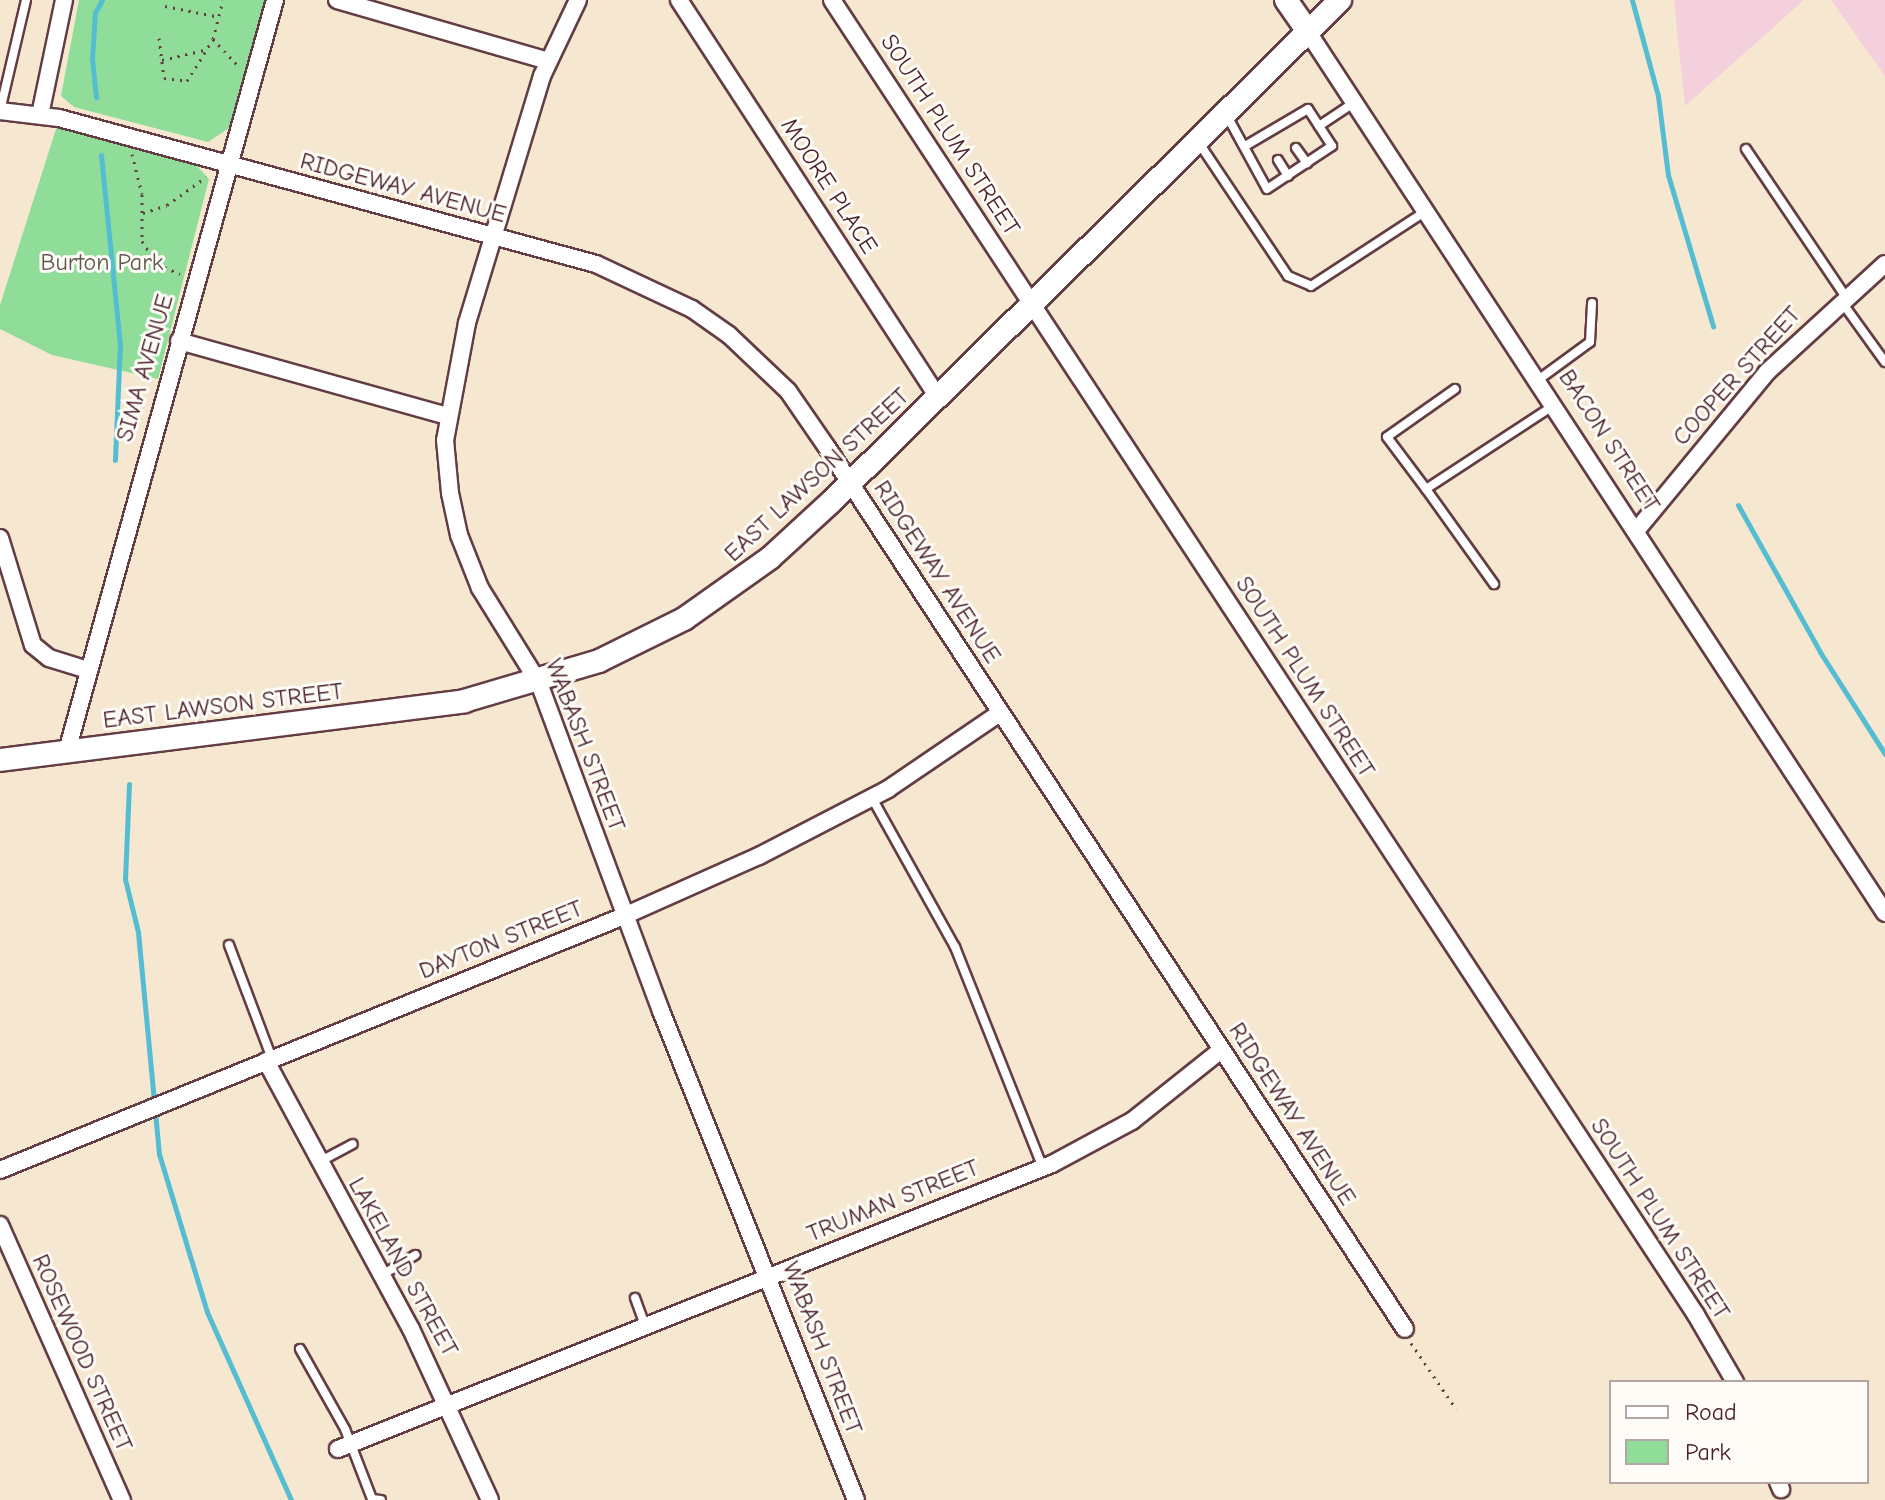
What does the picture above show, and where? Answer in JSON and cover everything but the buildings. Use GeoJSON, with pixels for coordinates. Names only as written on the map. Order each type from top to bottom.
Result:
{"type":"FeatureCollection","features":[{"type":"Feature","properties":{"kind":"street"},"geometry":{"type":"LineString","coordinates":[[40,115],[64,0]]}},
{"type":"Feature","properties":{"kind":"street","name":"SIMA AVENUE"},"geometry":{"type":"LineString","coordinates":[[67,751],[275,0]]}},
{"type":"Feature","properties":{"kind":"street"},"geometry":{"type":"LineString","coordinates":[[337,0],[548,61]]}},
{"type":"Feature","properties":{"kind":"street","name":"WABASH STREET"},"geometry":{"type":"LineString","coordinates":[[578,0],[548,61],[491,236],[448,416],[445,464],[459,535],[480,588],[539,683],[624,916],[856,1500]]}},
{"type":"Feature","properties":{"kind":"street","name":"MOORE PLACE"},"geometry":{"type":"LineString","coordinates":[[679,0],[939,399]]}},
{"type":"Feature","properties":{"kind":"street","name":"SOUTH PLUM STREET"},"geometry":{"type":"LineString","coordinates":[[832,0],[1696,1315],[1734,1380]]}},
{"type":"Feature","properties":{"kind":"street","name":"BACON STREET"},"geometry":{"type":"LineString","coordinates":[[1286,0],[1356,102],[1885,913]]}},
{"type":"Feature","properties":{"kind":"street","name":"EAST LAWSON STREET"},"geometry":{"type":"LineString","coordinates":[[0,760],[464,701],[539,683],[643,641],[726,593],[850,483],[939,399],[1340,0]]}},
{"type":"Feature","properties":{"kind":"street","name":"RIDGEWAY AVENUE"},"geometry":{"type":"LineString","coordinates":[[0,111],[40,115],[596,264],[710,320],[788,391],[1405,1329]]}},
{"type":"Feature","properties":{"kind":"street","name":"COOPER STREET"},"geometry":{"type":"LineString","coordinates":[[1636,531],[1750,391],[1843,298],[1885,264]]}},
{"type":"Feature","properties":{"kind":"street"},"geometry":{"type":"LineString","coordinates":[[179,341],[448,416]]}},
{"type":"Feature","properties":{"kind":"street"},"geometry":{"type":"LineString","coordinates":[[0,538],[33,645],[49,658],[88,670]]}},
{"type":"Feature","properties":{"kind":"street","name":"DAYTON STREET"},"geometry":{"type":"LineString","coordinates":[[0,1170],[624,916],[872,798],[1000,713]]}},
{"type":"Feature","properties":{"kind":"street","name":"TRUMAN STREET"},"geometry":{"type":"LineString","coordinates":[[345,1446],[1043,1168],[1132,1121],[1221,1050]]}},
{"type":"Feature","properties":{"kind":"street","name":"LAKELAND STREET"},"geometry":{"type":"LineString","coordinates":[[269,1060],[319,1163],[449,1403],[490,1500]]}},
{"type":"Feature","properties":{"kind":"street","name":"ROSEWOOD STREET"},"geometry":{"type":"LineString","coordinates":[[0,1225],[122,1500]]}},
{"type":"Feature","properties":{"kind":"lane"},"geometry":{"type":"LineString","coordinates":[[0,111],[26,0]]}},
{"type":"Feature","properties":{"kind":"lane"},"geometry":{"type":"LineString","coordinates":[[1319,126],[1356,102]]}},
{"type":"Feature","properties":{"kind":"lane"},"geometry":{"type":"LineString","coordinates":[[1225,113],[1247,145],[1245,154],[1267,189],[1332,146],[1308,109],[1283,129],[1247,145]]}},
{"type":"Feature","properties":{"kind":"lane"},"geometry":{"type":"LineString","coordinates":[[1198,141],[1288,276],[1311,286],[1427,211]]}},
{"type":"Feature","properties":{"kind":"lane"},"geometry":{"type":"LineString","coordinates":[[1296,148],[1307,163]]}},
{"type":"Feature","properties":{"kind":"lane"},"geometry":{"type":"LineString","coordinates":[[1746,149],[1885,362]]}},
{"type":"Feature","properties":{"kind":"lane"},"geometry":{"type":"LineString","coordinates":[[1278,160],[1288,176]]}},
{"type":"Feature","properties":{"kind":"lane"},"geometry":{"type":"LineString","coordinates":[[1538,380],[1590,342],[1592,303]]}},
{"type":"Feature","properties":{"kind":"lane"},"geometry":{"type":"LineString","coordinates":[[1455,389],[1387,437],[1494,584]]}},
{"type":"Feature","properties":{"kind":"lane"},"geometry":{"type":"LineString","coordinates":[[1426,489],[1553,405]]}},
{"type":"Feature","properties":{"kind":"lane"},"geometry":{"type":"LineString","coordinates":[[872,798],[955,947],[1043,1168]]}},
{"type":"Feature","properties":{"kind":"lane"},"geometry":{"type":"LineString","coordinates":[[229,945],[269,1060]]}},
{"type":"Feature","properties":{"kind":"lane"},"geometry":{"type":"LineString","coordinates":[[319,1163],[353,1144]]}},
{"type":"Feature","properties":{"kind":"lane"},"geometry":{"type":"LineString","coordinates":[[382,1275],[415,1255]]}},
{"type":"Feature","properties":{"kind":"lane"},"geometry":{"type":"LineString","coordinates":[[635,1298],[645,1327]]}},
{"type":"Feature","properties":{"kind":"lane"},"geometry":{"type":"LineString","coordinates":[[300,1349],[372,1499],[381,1500]]}},
{"type":"Feature","properties":{"kind":"path"},"geometry":{"type":"LineString","coordinates":[[159,38],[164,78],[187,81],[213,39],[223,0]]}},
{"type":"Feature","properties":{"kind":"path"},"geometry":{"type":"LineString","coordinates":[[165,6],[220,17]]}},
{"type":"Feature","properties":{"kind":"path"},"geometry":{"type":"LineString","coordinates":[[213,39],[237,65]]}},
{"type":"Feature","properties":{"kind":"path"},"geometry":{"type":"LineString","coordinates":[[161,60],[208,49]]}},
{"type":"Feature","properties":{"kind":"path"},"geometry":{"type":"LineString","coordinates":[[129,138],[143,213],[142,241],[148,254],[180,274]]}},
{"type":"Feature","properties":{"kind":"path"},"geometry":{"type":"LineString","coordinates":[[143,213],[167,205],[206,177]]}},
{"type":"Feature","properties":{"kind":"path"},"geometry":{"type":"LineString","coordinates":[[1405,1329],[1456,1409]]}},
{"type":"Feature","properties":{"kind":"shaded area"},"geometry":{"type":"Polygon","coordinates":[[[1674,0],[1804,0],[1685,106],[1674,0]]]}},
{"type":"Feature","properties":{"kind":"shaded area"},"geometry":{"type":"Polygon","coordinates":[[[1831,0],[1885,0],[1885,76],[1831,0]]]}},
{"type":"Feature","properties":{"kind":"green space"},"geometry":{"type":"Polygon","coordinates":[[[79,0],[265,0],[229,128],[208,142],[74,107],[61,96],[79,0]]]}},
{"type":"Feature","properties":{"kind":"green space","name":"Burton Park"},"geometry":{"type":"Polygon","coordinates":[[[57,126],[194,163],[209,179],[158,379],[52,355],[0,329],[0,305],[57,126]]]}},
{"type":"Feature","properties":{"kind":"waterway"},"geometry":{"type":"LineString","coordinates":[[96,97],[92,59],[95,13],[102,0]]}},
{"type":"Feature","properties":{"kind":"waterway"},"geometry":{"type":"LineString","coordinates":[[1632,0],[1658,96],[1668,175],[1713,326]]}},
{"type":"Feature","properties":{"kind":"waterway"},"geometry":{"type":"LineString","coordinates":[[101,155],[120,344],[115,460]]}},
{"type":"Feature","properties":{"kind":"waterway"},"geometry":{"type":"LineString","coordinates":[[1738,505],[1820,652],[1885,754]]}},
{"type":"Feature","properties":{"kind":"waterway"},"geometry":{"type":"LineString","coordinates":[[129,784],[125,879],[138,932],[159,1154],[207,1312],[291,1500]]}}]}
